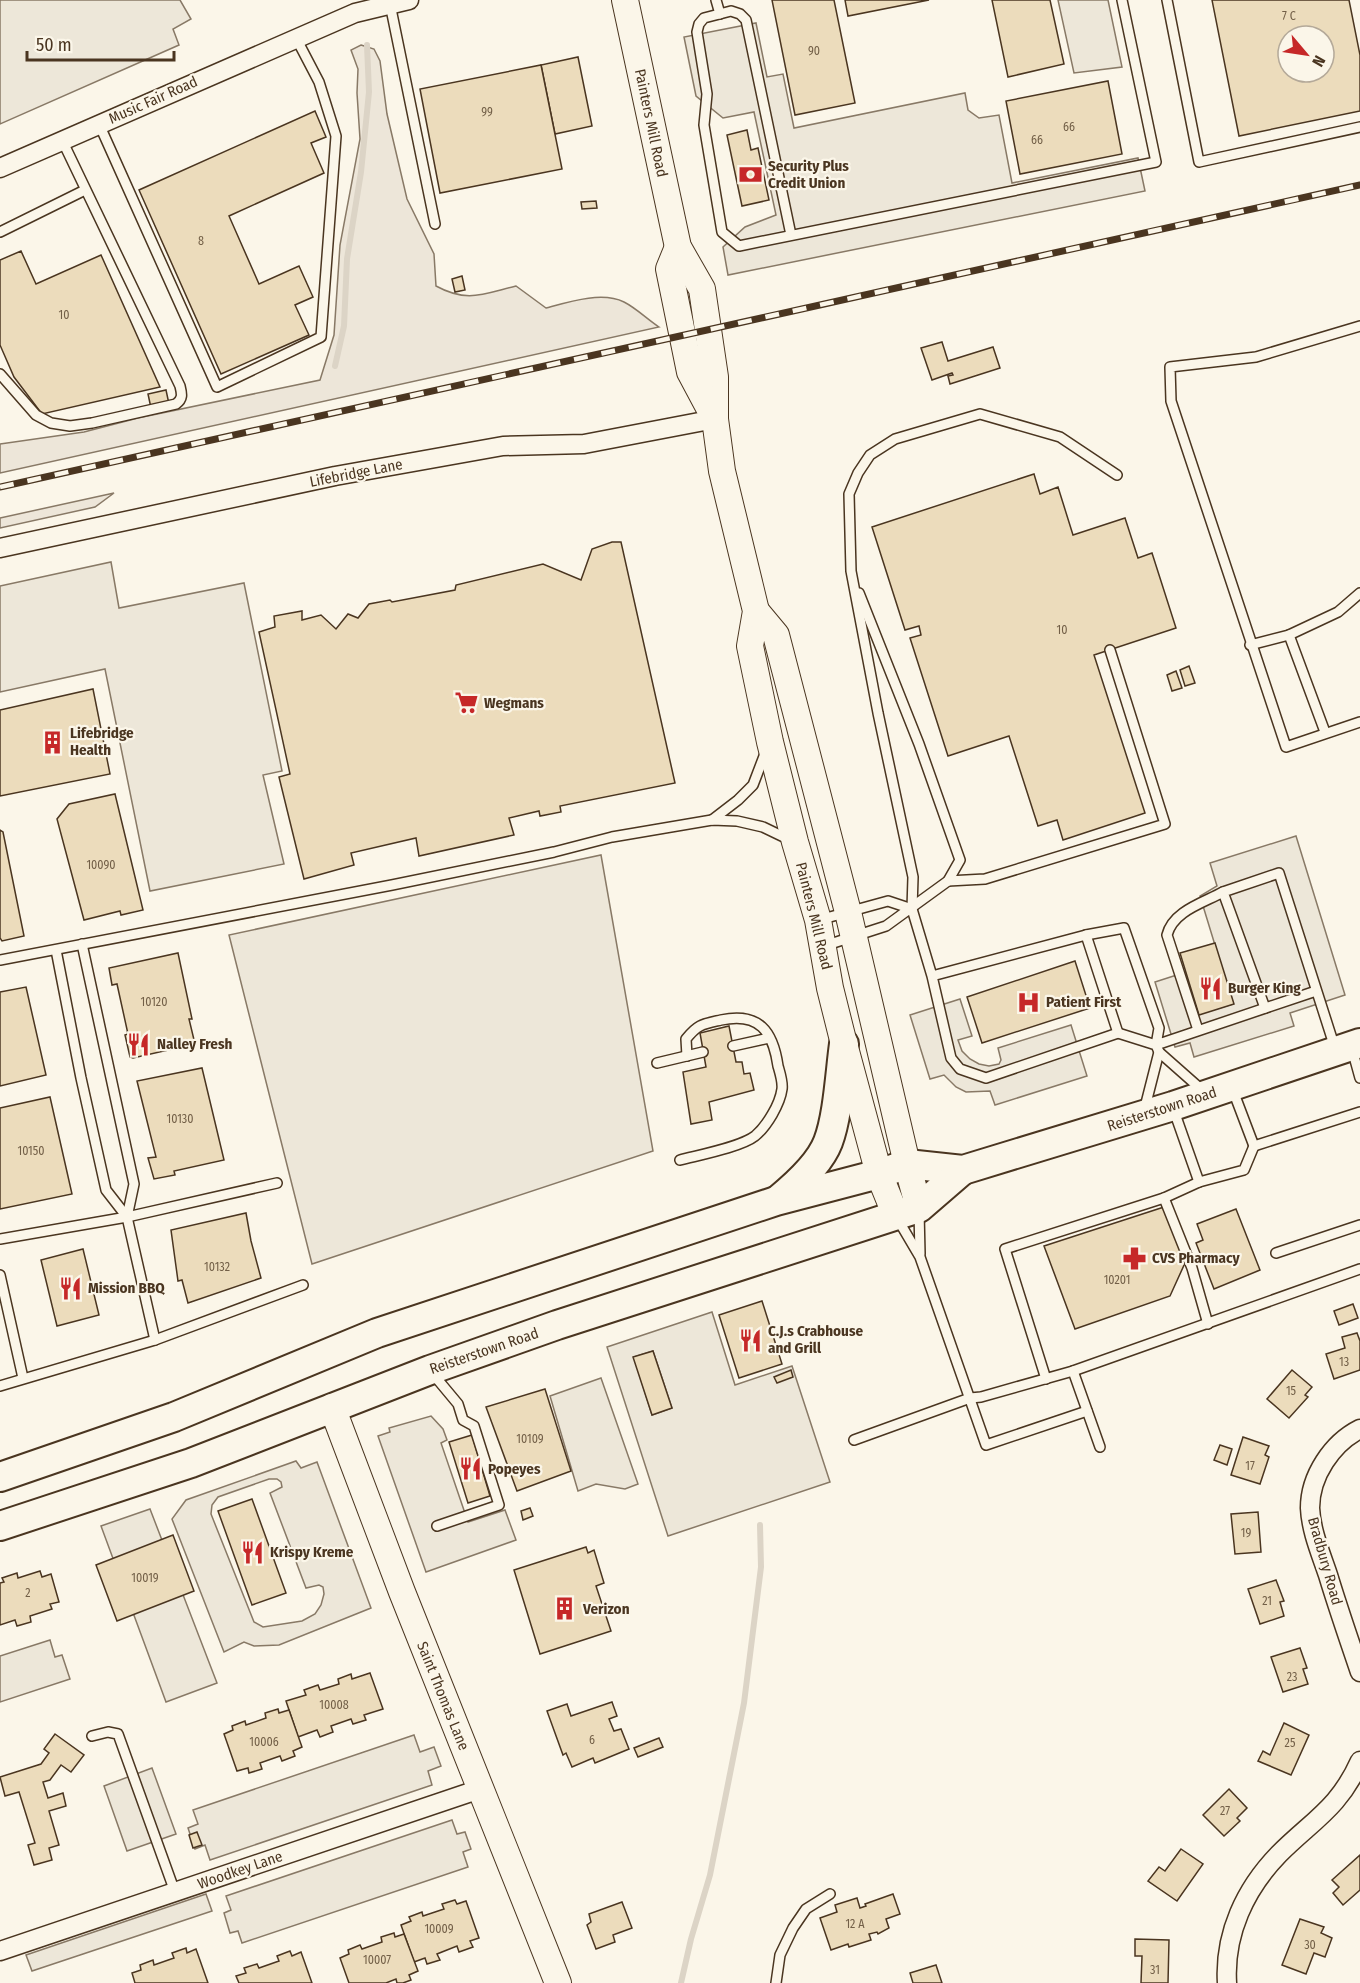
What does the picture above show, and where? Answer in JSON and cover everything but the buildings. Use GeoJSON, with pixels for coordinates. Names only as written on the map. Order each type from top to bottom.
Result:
{"type":"FeatureCollection","features":[{"type":"Feature","properties":{"kind":"main road","name":"Painters Mill Road"},"geometry":{"type":"LineString","coordinates":[[625,0],[678,247],[702,289],[715,377],[715,419],[722,471],[756,611],[750,645],[770,742],[795,842],[818,920],[830,988],[879,1174],[907,1212]]}},
{"type":"Feature","properties":{"kind":"main road","name":"Painters Mill Road"},"geometry":{"type":"LineString","coordinates":[[756,611],[776,634],[848,912],[907,1164],[907,1212]]}},
{"type":"Feature","properties":{"kind":"main road"},"geometry":{"type":"LineString","coordinates":[[776,1201],[803,1177],[823,1153],[828,1143],[834,1124],[844,1044]]}},
{"type":"Feature","properties":{"kind":"main road","name":"Reisterstown Road"},"geometry":{"type":"LineString","coordinates":[[0,1526],[192,1463],[332,1407],[557,1325],[907,1212],[963,1170],[1143,1116],[1349,1046]]}},
{"type":"Feature","properties":{"kind":"main road","name":"Reisterstown Road"},"geometry":{"type":"LineString","coordinates":[[0,1477],[174,1417],[377,1333],[776,1201],[879,1174],[907,1164],[963,1170]]}},
{"type":"Feature","properties":{"kind":"main road","name":"Saint Thomas Lane"},"geometry":{"type":"LineString","coordinates":[[332,1407],[386,1551],[558,1983]]}},
{"type":"Feature","properties":{"kind":"street","name":"Music Fair Road"},"geometry":{"type":"LineString","coordinates":[[0,168],[355,12],[409,0]]}},
{"type":"Feature","properties":{"kind":"street","name":"Lifebridge Lane"},"geometry":{"type":"LineString","coordinates":[[0,548],[357,472],[503,446],[584,444],[715,419]]}},
{"type":"Feature","properties":{"kind":"street","name":"Bradbury Road"},"geometry":{"type":"LineString","coordinates":[[1360,1429],[1342,1441],[1320,1470],[1313,1488],[1310,1508],[1315,1536],[1360,1672]]}},
{"type":"Feature","properties":{"kind":"street"},"geometry":{"type":"LineString","coordinates":[[1227,1983],[1227,1950],[1244,1901],[1260,1876],[1280,1854],[1332,1807],[1347,1788],[1360,1761]]}},
{"type":"Feature","properties":{"kind":"street","name":"Woodkey Lane"},"geometry":{"type":"LineString","coordinates":[[0,1951],[480,1789]]}},
{"type":"Feature","properties":{"kind":"lane"},"geometry":{"type":"LineString","coordinates":[[716,0],[720,14]]}},
{"type":"Feature","properties":{"kind":"lane"},"geometry":{"type":"LineString","coordinates":[[791,235],[746,20],[740,14],[731,11],[704,18],[697,32],[707,94],[704,125],[722,232],[739,246],[1156,162],[1122,0]]}},
{"type":"Feature","properties":{"kind":"lane"},"geometry":{"type":"LineString","coordinates":[[1167,0],[1199,162],[1360,127]]}},
{"type":"Feature","properties":{"kind":"lane"},"geometry":{"type":"LineString","coordinates":[[390,4],[435,224]]}},
{"type":"Feature","properties":{"kind":"lane"},"geometry":{"type":"LineString","coordinates":[[99,124],[217,387],[321,337],[336,136],[319,82],[295,38]]}},
{"type":"Feature","properties":{"kind":"lane"},"geometry":{"type":"LineString","coordinates":[[0,374],[36,415],[51,423],[70,426],[176,404],[181,400],[180,386],[62,140]]}},
{"type":"Feature","properties":{"kind":"lane"},"geometry":{"type":"LineString","coordinates":[[0,232],[86,190]]}},
{"type":"Feature","properties":{"kind":"lane"},"geometry":{"type":"LineString","coordinates":[[1360,326],[1256,357],[1170,367],[1171,401],[1250,645],[1286,747],[1360,722]]}},
{"type":"Feature","properties":{"kind":"lane"},"geometry":{"type":"LineString","coordinates":[[1116,475],[1060,436],[980,414],[895,439],[870,455],[858,473],[849,494],[851,571],[913,877],[912,909],[932,976],[951,1058],[960,1069],[971,1075],[986,1078],[1118,1033],[1157,1048],[1219,1090],[1254,1146]]}},
{"type":"Feature","properties":{"kind":"lane"},"geometry":{"type":"LineString","coordinates":[[824,946],[886,926],[948,881],[960,860],[919,744],[851,571]]}},
{"type":"Feature","properties":{"kind":"lane"},"geometry":{"type":"LineString","coordinates":[[1250,645],[1289,635],[1338,612],[1360,593]]}},
{"type":"Feature","properties":{"kind":"lane"},"geometry":{"type":"LineString","coordinates":[[1289,635],[1325,732]]}},
{"type":"Feature","properties":{"kind":"lane"},"geometry":{"type":"LineString","coordinates":[[948,881],[985,879],[1165,824],[1110,650]]}},
{"type":"Feature","properties":{"kind":"lane"},"geometry":{"type":"LineString","coordinates":[[712,820],[753,785],[770,742]]}},
{"type":"Feature","properties":{"kind":"lane"},"geometry":{"type":"LineString","coordinates":[[0,960],[502,863],[612,837],[712,820],[737,821],[763,827],[795,842]]}},
{"type":"Feature","properties":{"kind":"lane"},"geometry":{"type":"LineString","coordinates":[[1198,1030],[1167,935],[1170,924],[1179,915],[1223,892],[1280,873],[1316,991],[1349,1046],[1360,1078]]}},
{"type":"Feature","properties":{"kind":"lane"},"geometry":{"type":"LineString","coordinates":[[1223,892],[1265,1008]]}},
{"type":"Feature","properties":{"kind":"lane"},"geometry":{"type":"LineString","coordinates":[[818,920],[888,901],[912,909]]}},
{"type":"Feature","properties":{"kind":"lane"},"geometry":{"type":"LineString","coordinates":[[932,976],[1124,928],[1159,1028],[1143,1116]]}},
{"type":"Feature","properties":{"kind":"lane"},"geometry":{"type":"LineString","coordinates":[[1086,936],[1118,1033]]}},
{"type":"Feature","properties":{"kind":"lane"},"geometry":{"type":"LineString","coordinates":[[82,944],[134,1184],[127,1216],[155,1340]]}},
{"type":"Feature","properties":{"kind":"lane"},"geometry":{"type":"LineString","coordinates":[[56,950],[106,1190],[127,1216]]}},
{"type":"Feature","properties":{"kind":"lane"},"geometry":{"type":"LineString","coordinates":[[1157,1048],[1198,1030],[1316,991]]}},
{"type":"Feature","properties":{"kind":"lane"},"geometry":{"type":"LineString","coordinates":[[680,1160],[753,1137],[769,1121],[782,1088],[776,1047],[760,1024],[747,1017],[725,1019],[697,1026],[686,1038],[687,1056]]}},
{"type":"Feature","properties":{"kind":"lane"},"geometry":{"type":"LineString","coordinates":[[733,1046],[770,1038]]}},
{"type":"Feature","properties":{"kind":"lane"},"geometry":{"type":"LineString","coordinates":[[657,1063],[703,1052]]}},
{"type":"Feature","properties":{"kind":"lane"},"geometry":{"type":"LineString","coordinates":[[1173,1106],[1199,1182]]}},
{"type":"Feature","properties":{"kind":"lane"},"geometry":{"type":"LineString","coordinates":[[1046,1379],[1005,1249],[1164,1198],[1199,1182],[1244,1170],[1254,1146],[1360,1112]]}},
{"type":"Feature","properties":{"kind":"lane"},"geometry":{"type":"LineString","coordinates":[[0,1239],[127,1216],[277,1183]]}},
{"type":"Feature","properties":{"kind":"lane"},"geometry":{"type":"LineString","coordinates":[[1164,1198],[1192,1268],[1208,1324]]}},
{"type":"Feature","properties":{"kind":"lane"},"geometry":{"type":"LineString","coordinates":[[907,1212],[920,1257]]}},
{"type":"Feature","properties":{"kind":"lane"},"geometry":{"type":"LineString","coordinates":[[907,1212],[920,1257],[986,1445],[1087,1412]]}},
{"type":"Feature","properties":{"kind":"lane"},"geometry":{"type":"LineString","coordinates":[[1276,1253],[1360,1225]]}},
{"type":"Feature","properties":{"kind":"lane"},"geometry":{"type":"LineString","coordinates":[[855,1440],[970,1398],[981,1397],[1073,1371],[1360,1269]]}},
{"type":"Feature","properties":{"kind":"lane"},"geometry":{"type":"LineString","coordinates":[[0,1275],[23,1378]]}},
{"type":"Feature","properties":{"kind":"lane"},"geometry":{"type":"LineString","coordinates":[[0,1386],[155,1340],[303,1285]]}},
{"type":"Feature","properties":{"kind":"lane"},"geometry":{"type":"LineString","coordinates":[[430,1370],[458,1404],[463,1420],[474,1426],[499,1505],[437,1526]]}},
{"type":"Feature","properties":{"kind":"lane"},"geometry":{"type":"LineString","coordinates":[[1073,1371],[1100,1447]]}},
{"type":"Feature","properties":{"kind":"lane"},"geometry":{"type":"LineString","coordinates":[[92,1736],[108,1732],[118,1734],[175,1892]]}},
{"type":"Feature","properties":{"kind":"lane"},"geometry":{"type":"LineString","coordinates":[[776,1983],[780,1955],[793,1928],[806,1909],[830,1894]]}},
{"type":"Feature","properties":{"kind":"shaded area"},"geometry":{"type":"Polygon","coordinates":[[[0,0],[180,0],[191,19],[173,29],[179,45],[0,124],[0,0]]]}},
{"type":"Feature","properties":{"kind":"shaded area"},"geometry":{"type":"Polygon","coordinates":[[[1058,0],[1108,0],[1122,67],[1074,73],[1058,0]]]}},
{"type":"Feature","properties":{"kind":"shaded area"},"geometry":{"type":"Polygon","coordinates":[[[756,23],[767,77],[783,74],[794,128],[965,93],[968,110],[979,118],[999,115],[1012,183],[1138,158],[1145,191],[728,275],[723,247],[745,227],[776,215],[754,112],[723,118],[696,96],[684,37],[756,23]]]}},
{"type":"Feature","properties":{"kind":"shaded area"},"geometry":{"type":"Polygon","coordinates":[[[361,45],[374,49],[380,61],[387,114],[407,199],[434,254],[436,286],[466,296],[516,286],[546,308],[595,297],[606,297],[628,304],[659,327],[0,473],[0,444],[84,432],[138,418],[320,380],[334,335],[340,245],[360,139],[358,69],[351,50],[361,45]]]}},
{"type":"Feature","properties":{"kind":"shaded area"},"geometry":{"type":"Polygon","coordinates":[[[114,493],[95,507],[0,528],[0,518],[114,493]]]}},
{"type":"Feature","properties":{"kind":"shaded area"},"geometry":{"type":"Polygon","coordinates":[[[111,562],[119,608],[244,583],[282,771],[263,775],[284,864],[150,891],[105,669],[0,692],[0,586],[111,562]]]}},
{"type":"Feature","properties":{"kind":"shaded area"},"geometry":{"type":"Polygon","coordinates":[[[1296,836],[1345,995],[1290,1013],[1294,1026],[1194,1057],[1190,1043],[1175,1047],[1155,982],[1186,972],[1199,1014],[1233,1004],[1200,896],[1217,886],[1210,863],[1296,836]]]}},
{"type":"Feature","properties":{"kind":"shaded area"},"geometry":{"type":"Polygon","coordinates":[[[601,855],[653,1151],[312,1264],[229,935],[601,855]]]}},
{"type":"Feature","properties":{"kind":"shaded area"},"geometry":{"type":"Polygon","coordinates":[[[960,999],[972,1036],[958,1040],[962,1051],[970,1059],[989,1066],[999,1064],[1001,1060],[998,1048],[1071,1025],[1087,1076],[995,1105],[990,1091],[966,1092],[956,1087],[944,1075],[930,1079],[910,1015],[960,999]]]}},
{"type":"Feature","properties":{"kind":"shaded area"},"geometry":{"type":"Polygon","coordinates":[[[712,1312],[735,1385],[792,1366],[830,1482],[668,1536],[607,1347],[712,1312]],[[653,1351],[634,1357],[652,1415],[672,1408],[653,1351]]]}},
{"type":"Feature","properties":{"kind":"shaded area"},"geometry":{"type":"Polygon","coordinates":[[[601,1378],[638,1484],[625,1489],[596,1484],[578,1491],[550,1396],[601,1378]]]}},
{"type":"Feature","properties":{"kind":"shaded area"},"geometry":{"type":"Polygon","coordinates":[[[431,1416],[443,1429],[447,1440],[441,1443],[468,1522],[505,1510],[516,1540],[426,1572],[378,1436],[390,1432],[389,1428],[431,1416]]]}},
{"type":"Feature","properties":{"kind":"shaded area"},"geometry":{"type":"Polygon","coordinates":[[[296,1461],[301,1468],[317,1462],[371,1608],[279,1645],[254,1646],[244,1642],[224,1652],[172,1519],[186,1500],[296,1461]],[[269,1479],[218,1497],[212,1505],[211,1514],[254,1622],[263,1627],[302,1621],[315,1614],[324,1594],[323,1587],[319,1585],[306,1588],[270,1493],[282,1487],[281,1482],[277,1479],[269,1479]]]}},
{"type":"Feature","properties":{"kind":"shaded area"},"geometry":{"type":"Polygon","coordinates":[[[150,1509],[217,1683],[166,1702],[101,1526],[150,1509]]]}},
{"type":"Feature","properties":{"kind":"shaded area"},"geometry":{"type":"Polygon","coordinates":[[[50,1640],[55,1657],[62,1655],[70,1679],[0,1702],[0,1656],[50,1640]]]}},
{"type":"Feature","properties":{"kind":"shaded area"},"geometry":{"type":"Polygon","coordinates":[[[414,1735],[420,1752],[434,1747],[441,1766],[428,1771],[432,1785],[210,1860],[205,1845],[195,1849],[188,1828],[198,1824],[193,1810],[414,1735]]]}},
{"type":"Feature","properties":{"kind":"shaded area"},"geometry":{"type":"Polygon","coordinates":[[[152,1768],[176,1834],[127,1851],[104,1786],[152,1768]]]}},
{"type":"Feature","properties":{"kind":"shaded area"},"geometry":{"type":"Polygon","coordinates":[[[452,1820],[457,1834],[465,1832],[471,1849],[463,1852],[468,1867],[242,1943],[238,1931],[230,1933],[224,1913],[231,1910],[226,1896],[452,1820]]]}},
{"type":"Feature","properties":{"kind":"shaded area"},"geometry":{"type":"Polygon","coordinates":[[[206,1894],[212,1911],[32,1971],[26,1955],[206,1894]]]}},
{"type":"Feature","properties":{"kind":"waterway"},"geometry":{"type":"LineString","coordinates":[[335,366],[344,326],[347,259],[361,172],[369,92],[367,45]]}},
{"type":"Feature","properties":{"kind":"waterway"},"geometry":{"type":"LineString","coordinates":[[681,1983],[710,1875],[744,1703],[761,1567],[760,1525]]}},
{"type":"Feature","properties":{"kind":"railway"},"geometry":{"type":"LineString","coordinates":[[0,487],[1360,185]]}},
{"type":"Feature","properties":{"kind":"place","name":"Security Plus Credit Union"},"geometry":{"type":"Point","coordinates":[750,175]}},
{"type":"Feature","properties":{"kind":"place","name":"Wegmans"},"geometry":{"type":"Point","coordinates":[466,703]}},
{"type":"Feature","properties":{"kind":"place","name":"Lifebridge Health"},"geometry":{"type":"Point","coordinates":[52,742]}},
{"type":"Feature","properties":{"kind":"place","name":"Burger King"},"geometry":{"type":"Point","coordinates":[1210,988]}},
{"type":"Feature","properties":{"kind":"place","name":"Patient First"},"geometry":{"type":"Point","coordinates":[1028,1002]}},
{"type":"Feature","properties":{"kind":"place","name":"Nalley Fresh"},"geometry":{"type":"Point","coordinates":[139,1044]}},
{"type":"Feature","properties":{"kind":"place","name":"CVS Pharmacy"},"geometry":{"type":"Point","coordinates":[1134,1258]}},
{"type":"Feature","properties":{"kind":"place","name":"Mission BBQ"},"geometry":{"type":"Point","coordinates":[70,1288]}},
{"type":"Feature","properties":{"kind":"place","name":"C.J.s Crabhouse and Grill"},"geometry":{"type":"Point","coordinates":[750,1340]}},
{"type":"Feature","properties":{"kind":"place","name":"Popeyes"},"geometry":{"type":"Point","coordinates":[470,1469]}},
{"type":"Feature","properties":{"kind":"place","name":"Krispy Kreme"},"geometry":{"type":"Point","coordinates":[252,1552]}},
{"type":"Feature","properties":{"kind":"place","name":"Verizon"},"geometry":{"type":"Point","coordinates":[565,1609]}}]}
